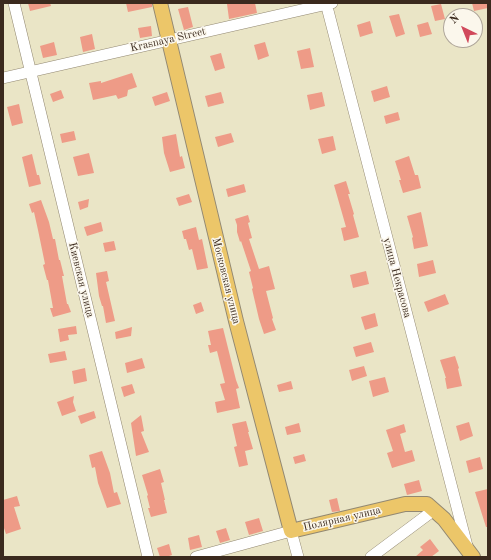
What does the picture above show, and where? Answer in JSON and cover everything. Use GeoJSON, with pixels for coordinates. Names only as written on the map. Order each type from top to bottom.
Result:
{"type":"FeatureCollection","features":[{"type":"Feature","properties":{"kind":"main road","name":"Московская улица"},"geometry":{"type":"LineString","coordinates":[[160,3],[236,321],[291,531]]}},
{"type":"Feature","properties":{"kind":"main road","name":"Полярная улица"},"geometry":{"type":"LineString","coordinates":[[291,531],[405,504],[427,504],[444,519],[470,555]]}},
{"type":"Feature","properties":{"kind":"street","name":"Киевская улица"},"geometry":{"type":"LineString","coordinates":[[14,3],[148,557]]}},
{"type":"Feature","properties":{"kind":"street","name":"Krasnaya Street"},"geometry":{"type":"LineString","coordinates":[[3,78],[329,4]]}},
{"type":"Feature","properties":{"kind":"street","name":"улица Некрасова"},"geometry":{"type":"LineString","coordinates":[[329,4],[470,555]]}},
{"type":"Feature","properties":{"kind":"street"},"geometry":{"type":"LineString","coordinates":[[371,557],[434,510]]}},
{"type":"Feature","properties":{"kind":"street","name":"Полярная улица"},"geometry":{"type":"LineString","coordinates":[[196,557],[291,531]]}},
{"type":"Feature","properties":{"kind":"street","name":"Московская улица"},"geometry":{"type":"LineString","coordinates":[[291,531],[298,557]]}},
{"type":"Feature","properties":{"kind":"building"},"geometry":{"type":"Polygon","coordinates":[[[28,3],[50,3],[51,6],[30,11],[28,3]]]}},
{"type":"Feature","properties":{"kind":"building"},"geometry":{"type":"Polygon","coordinates":[[[126,3],[152,3],[152,7],[128,12],[126,3]]]}},
{"type":"Feature","properties":{"kind":"building"},"geometry":{"type":"Polygon","coordinates":[[[255,3],[257,13],[229,19],[227,4],[255,3]]]}},
{"type":"Feature","properties":{"kind":"building"},"geometry":{"type":"Polygon","coordinates":[[[472,3],[488,3],[488,8],[473,8],[472,3]]]}},
{"type":"Feature","properties":{"kind":"building"},"geometry":{"type":"Polygon","coordinates":[[[441,4],[443,19],[435,21],[431,6],[441,4]]]}},
{"type":"Feature","properties":{"kind":"building"},"geometry":{"type":"Polygon","coordinates":[[[188,7],[193,27],[184,30],[178,9],[188,7]]]}},
{"type":"Feature","properties":{"kind":"building"},"geometry":{"type":"Polygon","coordinates":[[[399,14],[405,34],[396,37],[389,16],[399,14]]]}},
{"type":"Feature","properties":{"kind":"building"},"geometry":{"type":"Polygon","coordinates":[[[370,21],[373,33],[360,37],[357,25],[370,21]]]}},
{"type":"Feature","properties":{"kind":"building"},"geometry":{"type":"Polygon","coordinates":[[[428,22],[432,34],[420,37],[417,25],[428,22]]]}},
{"type":"Feature","properties":{"kind":"building"},"geometry":{"type":"Polygon","coordinates":[[[151,26],[152,36],[140,38],[138,28],[151,26]]]}},
{"type":"Feature","properties":{"kind":"building"},"geometry":{"type":"Polygon","coordinates":[[[92,34],[95,49],[83,52],[80,37],[92,34]]]}},
{"type":"Feature","properties":{"kind":"building"},"geometry":{"type":"Polygon","coordinates":[[[54,42],[57,55],[43,58],[40,46],[54,42]]]}},
{"type":"Feature","properties":{"kind":"building"},"geometry":{"type":"Polygon","coordinates":[[[265,42],[269,56],[258,60],[254,45],[265,42]]]}},
{"type":"Feature","properties":{"kind":"building"},"geometry":{"type":"Polygon","coordinates":[[[310,48],[314,67],[301,69],[297,51],[310,48]]]}},
{"type":"Feature","properties":{"kind":"building"},"geometry":{"type":"Polygon","coordinates":[[[221,53],[225,68],[215,71],[210,56],[221,53]]]}},
{"type":"Feature","properties":{"kind":"building"},"geometry":{"type":"Polygon","coordinates":[[[132,73],[137,87],[128,90],[127,96],[118,99],[116,95],[93,100],[89,83],[101,81],[101,83],[132,73]]]}},
{"type":"Feature","properties":{"kind":"building"},"geometry":{"type":"Polygon","coordinates":[[[387,86],[390,97],[374,102],[371,91],[387,86]]]}},
{"type":"Feature","properties":{"kind":"building"},"geometry":{"type":"Polygon","coordinates":[[[61,90],[64,98],[53,102],[50,94],[61,90]]]}},
{"type":"Feature","properties":{"kind":"building"},"geometry":{"type":"Polygon","coordinates":[[[167,92],[170,101],[155,106],[152,97],[167,92]]]}},
{"type":"Feature","properties":{"kind":"building"},"geometry":{"type":"Polygon","coordinates":[[[221,92],[224,103],[208,107],[205,96],[221,92]]]}},
{"type":"Feature","properties":{"kind":"building"},"geometry":{"type":"Polygon","coordinates":[[[322,92],[325,106],[310,110],[307,95],[322,92]]]}},
{"type":"Feature","properties":{"kind":"building"},"geometry":{"type":"Polygon","coordinates":[[[19,104],[23,123],[12,126],[7,107],[19,104]]]}},
{"type":"Feature","properties":{"kind":"building"},"geometry":{"type":"Polygon","coordinates":[[[398,112],[400,120],[386,124],[384,116],[398,112]]]}},
{"type":"Feature","properties":{"kind":"building"},"geometry":{"type":"Polygon","coordinates":[[[74,131],[76,140],[62,143],[60,134],[74,131]]]}},
{"type":"Feature","properties":{"kind":"building"},"geometry":{"type":"Polygon","coordinates":[[[231,133],[234,142],[218,147],[215,137],[231,133]]]}},
{"type":"Feature","properties":{"kind":"building"},"geometry":{"type":"Polygon","coordinates":[[[176,134],[180,157],[182,156],[185,168],[170,172],[164,153],[162,137],[176,134]]]}},
{"type":"Feature","properties":{"kind":"building"},"geometry":{"type":"Polygon","coordinates":[[[333,136],[336,150],[322,154],[318,139],[333,136]]]}},
{"type":"Feature","properties":{"kind":"building"},"geometry":{"type":"Polygon","coordinates":[[[89,153],[94,173],[78,176],[73,157],[89,153]]]}},
{"type":"Feature","properties":{"kind":"building"},"geometry":{"type":"Polygon","coordinates":[[[32,154],[37,175],[39,175],[41,184],[29,187],[22,157],[32,154]]]}},
{"type":"Feature","properties":{"kind":"building"},"geometry":{"type":"Polygon","coordinates":[[[409,156],[415,175],[418,175],[421,188],[403,193],[399,180],[401,180],[395,161],[409,156]]]}},
{"type":"Feature","properties":{"kind":"building"},"geometry":{"type":"Polygon","coordinates":[[[346,181],[359,237],[344,241],[341,228],[346,227],[334,185],[346,181]]]}},
{"type":"Feature","properties":{"kind":"building"},"geometry":{"type":"Polygon","coordinates":[[[244,184],[246,192],[228,197],[226,189],[244,184]]]}},
{"type":"Feature","properties":{"kind":"building"},"geometry":{"type":"Polygon","coordinates":[[[189,194],[192,202],[179,206],[176,198],[189,194]]]}},
{"type":"Feature","properties":{"kind":"building"},"geometry":{"type":"Polygon","coordinates":[[[89,199],[88,207],[80,210],[78,202],[89,199]]]}},
{"type":"Feature","properties":{"kind":"building"},"geometry":{"type":"Polygon","coordinates":[[[41,200],[53,239],[55,239],[64,276],[62,276],[67,304],[71,312],[53,317],[50,308],[53,308],[48,280],[43,265],[45,264],[38,230],[34,212],[32,213],[29,204],[41,200]]]}},
{"type":"Feature","properties":{"kind":"building"},"geometry":{"type":"Polygon","coordinates":[[[421,212],[428,246],[414,249],[413,237],[407,216],[421,212]]]}},
{"type":"Feature","properties":{"kind":"building"},"geometry":{"type":"Polygon","coordinates":[[[248,215],[250,222],[248,223],[252,238],[249,239],[259,269],[269,266],[275,289],[266,291],[276,330],[264,334],[252,289],[249,272],[251,271],[241,241],[240,242],[235,219],[248,215]]]}},
{"type":"Feature","properties":{"kind":"building"},"geometry":{"type":"Polygon","coordinates":[[[101,222],[103,231],[87,236],[84,227],[101,222]]]}},
{"type":"Feature","properties":{"kind":"building"},"geometry":{"type":"Polygon","coordinates":[[[196,227],[199,240],[202,239],[208,268],[197,270],[192,249],[189,250],[182,231],[196,227]]]}},
{"type":"Feature","properties":{"kind":"building"},"geometry":{"type":"Polygon","coordinates":[[[114,241],[116,250],[105,252],[103,243],[114,241]]]}},
{"type":"Feature","properties":{"kind":"building"},"geometry":{"type":"Polygon","coordinates":[[[433,260],[436,273],[419,277],[417,264],[433,260]]]}},
{"type":"Feature","properties":{"kind":"building"},"geometry":{"type":"Polygon","coordinates":[[[107,271],[109,281],[106,282],[115,321],[106,323],[103,306],[99,296],[96,273],[107,271]]]}},
{"type":"Feature","properties":{"kind":"building"},"geometry":{"type":"Polygon","coordinates":[[[366,271],[369,284],[353,288],[350,275],[366,271]]]}},
{"type":"Feature","properties":{"kind":"building"},"geometry":{"type":"Polygon","coordinates":[[[445,294],[449,304],[428,312],[424,302],[445,294]]]}},
{"type":"Feature","properties":{"kind":"building"},"geometry":{"type":"Polygon","coordinates":[[[201,302],[204,311],[196,314],[193,305],[201,302]]]}},
{"type":"Feature","properties":{"kind":"building"},"geometry":{"type":"Polygon","coordinates":[[[375,313],[378,326],[365,330],[361,317],[375,313]]]}},
{"type":"Feature","properties":{"kind":"building"},"geometry":{"type":"Polygon","coordinates":[[[76,326],[77,334],[68,335],[69,340],[60,342],[58,329],[76,326]]]}},
{"type":"Feature","properties":{"kind":"building"},"geometry":{"type":"Polygon","coordinates":[[[132,327],[131,336],[116,339],[115,332],[132,327]]]}},
{"type":"Feature","properties":{"kind":"building"},"geometry":{"type":"Polygon","coordinates":[[[223,328],[239,388],[236,389],[240,408],[217,413],[215,402],[225,400],[220,384],[225,383],[217,351],[210,353],[208,345],[211,345],[208,331],[223,328]]]}},
{"type":"Feature","properties":{"kind":"building"},"geometry":{"type":"Polygon","coordinates":[[[371,342],[374,352],[356,357],[353,347],[371,342]]]}},
{"type":"Feature","properties":{"kind":"building"},"geometry":{"type":"Polygon","coordinates":[[[65,351],[67,360],[50,363],[48,354],[65,351]]]}},
{"type":"Feature","properties":{"kind":"building"},"geometry":{"type":"Polygon","coordinates":[[[455,356],[462,386],[447,389],[446,378],[440,360],[455,356]]]}},
{"type":"Feature","properties":{"kind":"building"},"geometry":{"type":"Polygon","coordinates":[[[142,358],[145,368],[127,373],[125,363],[142,358]]]}},
{"type":"Feature","properties":{"kind":"building"},"geometry":{"type":"Polygon","coordinates":[[[364,366],[367,376],[352,381],[349,370],[364,366]]]}},
{"type":"Feature","properties":{"kind":"building"},"geometry":{"type":"Polygon","coordinates":[[[85,368],[87,381],[74,384],[72,371],[85,368]]]}},
{"type":"Feature","properties":{"kind":"building"},"geometry":{"type":"Polygon","coordinates":[[[385,377],[389,392],[373,397],[369,381],[385,377]]]}},
{"type":"Feature","properties":{"kind":"building"},"geometry":{"type":"Polygon","coordinates":[[[291,381],[293,389],[279,392],[277,385],[291,381]]]}},
{"type":"Feature","properties":{"kind":"building"},"geometry":{"type":"Polygon","coordinates":[[[132,384],[135,393],[124,397],[121,387],[132,384]]]}},
{"type":"Feature","properties":{"kind":"building"},"geometry":{"type":"Polygon","coordinates":[[[74,396],[73,402],[76,411],[62,416],[57,402],[74,396]]]}},
{"type":"Feature","properties":{"kind":"building"},"geometry":{"type":"Polygon","coordinates":[[[94,411],[96,418],[81,424],[78,416],[94,411]]]}},
{"type":"Feature","properties":{"kind":"building"},"geometry":{"type":"Polygon","coordinates":[[[141,415],[144,431],[141,432],[149,452],[136,456],[131,423],[141,415]]]}},
{"type":"Feature","properties":{"kind":"building"},"geometry":{"type":"Polygon","coordinates":[[[246,421],[253,449],[245,451],[248,465],[239,467],[234,447],[237,446],[232,424],[246,421]]]}},
{"type":"Feature","properties":{"kind":"building"},"geometry":{"type":"Polygon","coordinates":[[[469,422],[473,436],[460,441],[456,426],[469,422]]]}},
{"type":"Feature","properties":{"kind":"building"},"geometry":{"type":"Polygon","coordinates":[[[299,423],[301,432],[287,435],[285,427],[299,423]]]}},
{"type":"Feature","properties":{"kind":"building"},"geometry":{"type":"Polygon","coordinates":[[[404,424],[406,432],[400,434],[405,452],[412,450],[415,461],[392,468],[387,453],[393,451],[386,430],[404,424]]]}},
{"type":"Feature","properties":{"kind":"building"},"geometry":{"type":"Polygon","coordinates":[[[102,451],[110,473],[114,493],[117,492],[121,504],[107,508],[98,483],[95,467],[92,468],[89,455],[102,451]]]}},
{"type":"Feature","properties":{"kind":"building"},"geometry":{"type":"Polygon","coordinates":[[[304,454],[306,461],[295,464],[293,457],[304,454]]]}},
{"type":"Feature","properties":{"kind":"building"},"geometry":{"type":"Polygon","coordinates":[[[480,457],[483,469],[469,473],[466,461],[480,457]]]}},
{"type":"Feature","properties":{"kind":"building"},"geometry":{"type":"Polygon","coordinates":[[[160,469],[164,482],[161,483],[167,513],[151,517],[148,508],[150,508],[148,495],[142,475],[160,469]]]}},
{"type":"Feature","properties":{"kind":"building"},"geometry":{"type":"Polygon","coordinates":[[[419,480],[422,491],[407,495],[404,484],[419,480]]]}},
{"type":"Feature","properties":{"kind":"building"},"geometry":{"type":"Polygon","coordinates":[[[488,489],[488,527],[486,527],[475,492],[488,489]]]}},
{"type":"Feature","properties":{"kind":"building"},"geometry":{"type":"Polygon","coordinates":[[[17,496],[20,506],[14,507],[21,529],[6,534],[3,525],[3,500],[17,496]]]}},
{"type":"Feature","properties":{"kind":"building"},"geometry":{"type":"Polygon","coordinates":[[[337,498],[340,511],[332,512],[329,500],[337,498]]]}},
{"type":"Feature","properties":{"kind":"building"},"geometry":{"type":"Polygon","coordinates":[[[259,518],[263,531],[249,535],[245,522],[259,518]]]}},
{"type":"Feature","properties":{"kind":"building"},"geometry":{"type":"Polygon","coordinates":[[[226,528],[230,540],[220,543],[216,531],[226,528]]]}},
{"type":"Feature","properties":{"kind":"building"},"geometry":{"type":"Polygon","coordinates":[[[199,535],[202,547],[190,550],[188,538],[199,535]]]}},
{"type":"Feature","properties":{"kind":"building"},"geometry":{"type":"Polygon","coordinates":[[[430,539],[439,551],[431,557],[415,557],[423,550],[420,547],[430,539]]]}},
{"type":"Feature","properties":{"kind":"building"},"geometry":{"type":"Polygon","coordinates":[[[169,544],[172,555],[160,557],[157,548],[169,544]]]}}]}
